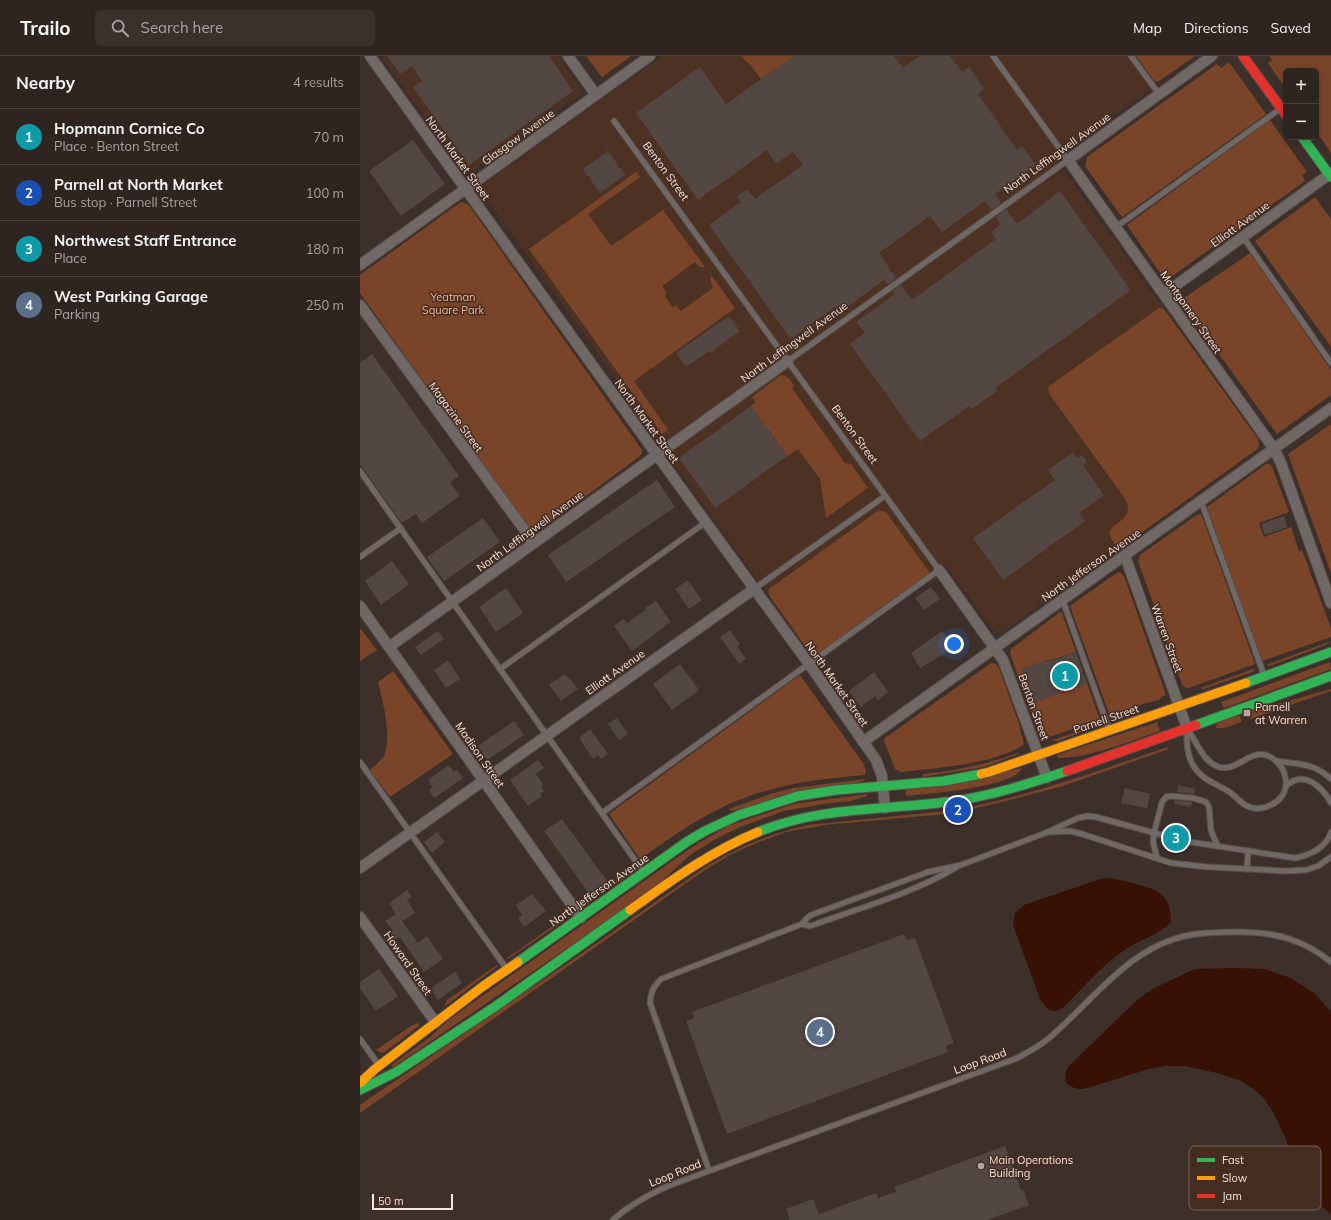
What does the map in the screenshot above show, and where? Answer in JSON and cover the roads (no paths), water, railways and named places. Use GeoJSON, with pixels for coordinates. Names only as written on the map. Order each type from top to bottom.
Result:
{"type":"FeatureCollection","features":[{"type":"Feature","properties":{"kind":"main road"},"geometry":{"type":"LineString","coordinates":[[1243,56],[1283,111]]}},
{"type":"Feature","properties":{"kind":"main road"},"geometry":{"type":"LineString","coordinates":[[1304,140],[1330,175]]}},
{"type":"Feature","properties":{"kind":"main road","name":"Parnell Street"},"geometry":{"type":"LineString","coordinates":[[884,786],[944,781],[995,770],[1039,756],[1331,652]]}},
{"type":"Feature","properties":{"kind":"main road"},"geometry":{"type":"LineString","coordinates":[[360,1090],[387,1077],[502,1002],[695,864],[728,844],[762,829],[797,818],[837,812],[953,801],[983,796],[1047,778],[1119,754],[1331,676]]}},
{"type":"Feature","properties":{"kind":"main road","name":"North Jefferson Avenue"},"geometry":{"type":"LineString","coordinates":[[360,1083],[379,1066],[507,970],[644,872],[705,831],[758,808],[798,796],[884,786]]}},
{"type":"Feature","properties":{"kind":"street","name":"North Market Street"},"geometry":{"type":"LineString","coordinates":[[370,56],[864,742],[879,766],[884,786],[886,808]]}},
{"type":"Feature","properties":{"kind":"street"},"geometry":{"type":"LineString","coordinates":[[568,56],[596,95]]}},
{"type":"Feature","properties":{"kind":"street","name":"Glasgow Avenue"},"geometry":{"type":"LineString","coordinates":[[360,265],[650,56]]}},
{"type":"Feature","properties":{"kind":"street","name":"North Leffingwell Avenue"},"geometry":{"type":"LineString","coordinates":[[1068,160],[1212,56]]}},
{"type":"Feature","properties":{"kind":"street","name":"Montgomery Street"},"geometry":{"type":"LineString","coordinates":[[1068,160],[1274,449],[1284,470],[1331,603]]}},
{"type":"Feature","properties":{"kind":"street","name":"Elliott Avenue"},"geometry":{"type":"LineString","coordinates":[[1164,294],[1330,175]]}},
{"type":"Feature","properties":{"kind":"street","name":"Magazine Street"},"geometry":{"type":"LineString","coordinates":[[360,305],[534,543]]}},
{"type":"Feature","properties":{"kind":"street","name":"North Leffingwell Avenue"},"geometry":{"type":"LineString","coordinates":[[389,647],[788,361]]}},
{"type":"Feature","properties":{"kind":"street","name":"North Jefferson Avenue"},"geometry":{"type":"LineString","coordinates":[[864,742],[994,647],[1063,601],[1331,408]]}},
{"type":"Feature","properties":{"kind":"street","name":"Warren Street"},"geometry":{"type":"LineString","coordinates":[[1125,556],[1187,728]]}},
{"type":"Feature","properties":{"kind":"street","name":"Benton Street"},"geometry":{"type":"LineString","coordinates":[[939,570],[1006,664],[1047,778]]}},
{"type":"Feature","properties":{"kind":"street","name":"Elliott Avenue"},"geometry":{"type":"LineString","coordinates":[[360,868],[754,589]]}},
{"type":"Feature","properties":{"kind":"street","name":"Madison Street"},"geometry":{"type":"LineString","coordinates":[[360,606],[581,918]]}},
{"type":"Feature","properties":{"kind":"street","name":"Howard Street"},"geometry":{"type":"LineString","coordinates":[[360,916],[436,1023]]}},
{"type":"Feature","properties":{"kind":"lane","name":"Montgomery Street"},"geometry":{"type":"LineString","coordinates":[[993,56],[1068,160]]}},
{"type":"Feature","properties":{"kind":"lane"},"geometry":{"type":"LineString","coordinates":[[1132,56],[1159,94]]}},
{"type":"Feature","properties":{"kind":"lane"},"geometry":{"type":"LineString","coordinates":[[1116,227],[1283,113]]}},
{"type":"Feature","properties":{"kind":"lane","name":"Benton Street"},"geometry":{"type":"LineString","coordinates":[[614,120],[939,570]]}},
{"type":"Feature","properties":{"kind":"lane","name":"North Leffingwell Avenue"},"geometry":{"type":"LineString","coordinates":[[788,361],[1068,160]]}},
{"type":"Feature","properties":{"kind":"lane"},"geometry":{"type":"LineString","coordinates":[[1243,237],[1331,363]]}},
{"type":"Feature","properties":{"kind":"lane"},"geometry":{"type":"LineString","coordinates":[[360,470],[644,872]]}},
{"type":"Feature","properties":{"kind":"lane","name":"Elliott Avenue"},"geometry":{"type":"LineString","coordinates":[[754,589],[885,496]]}},
{"type":"Feature","properties":{"kind":"lane"},"geometry":{"type":"LineString","coordinates":[[1201,501],[1264,676]]}},
{"type":"Feature","properties":{"kind":"lane"},"geometry":{"type":"LineString","coordinates":[[500,669],[706,522]]}},
{"type":"Feature","properties":{"kind":"lane"},"geometry":{"type":"LineString","coordinates":[[360,557],[401,528]]}},
{"type":"Feature","properties":{"kind":"lane"},"geometry":{"type":"LineString","coordinates":[[602,813],[939,570]]}},
{"type":"Feature","properties":{"kind":"lane"},"geometry":{"type":"LineString","coordinates":[[1063,601],[1109,730]]}},
{"type":"Feature","properties":{"kind":"lane"},"geometry":{"type":"LineString","coordinates":[[1187,728],[1206,758],[1213,764],[1220,767],[1234,765],[1251,755],[1258,754],[1272,758],[1284,770],[1286,786],[1283,795],[1277,802],[1269,806],[1258,808],[1248,807],[1229,791],[1204,779],[1191,761],[1188,748],[1187,728]]}},
{"type":"Feature","properties":{"kind":"lane"},"geometry":{"type":"LineString","coordinates":[[1276,761],[1301,763],[1312,766],[1324,772],[1331,779]]}},
{"type":"Feature","properties":{"kind":"lane"},"geometry":{"type":"LineString","coordinates":[[360,762],[507,970]]}},
{"type":"Feature","properties":{"kind":"lane"},"geometry":{"type":"LineString","coordinates":[[1286,786],[1290,782],[1297,779],[1304,779],[1321,788],[1331,803]]}},
{"type":"Feature","properties":{"kind":"lane"},"geometry":{"type":"LineString","coordinates":[[1157,858],[1153,842],[1160,808],[1166,798],[1176,795],[1200,799],[1206,802],[1209,807],[1211,830],[1218,846]]}},
{"type":"Feature","properties":{"kind":"lane"},"geometry":{"type":"LineString","coordinates":[[709,1170],[650,1003],[651,992],[661,979],[774,936],[802,924],[806,919],[817,913],[928,872],[961,865],[1048,832],[1078,818],[1088,816],[1096,817],[1184,840],[1295,858],[1305,856],[1317,850],[1324,844],[1331,832]]}},
{"type":"Feature","properties":{"kind":"lane"},"geometry":{"type":"LineString","coordinates":[[1048,832],[1070,831],[1179,864],[1246,869],[1306,870],[1318,866],[1331,857]]}},
{"type":"Feature","properties":{"kind":"lane"},"geometry":{"type":"LineString","coordinates":[[1246,869],[1248,851]]}},
{"type":"Feature","properties":{"kind":"lane"},"geometry":{"type":"LineString","coordinates":[[802,924],[810,926],[917,888],[961,865]]}},
{"type":"Feature","properties":{"kind":"lane","name":"Loop Road"},"geometry":{"type":"LineString","coordinates":[[613,1220],[632,1205],[650,1194],[709,1170],[1015,1059],[1031,1051],[1052,1035],[1121,969],[1154,946],[1190,935],[1251,932],[1289,938],[1306,944],[1320,952],[1331,962]]}},
{"type":"Feature","properties":{"kind":"lane"},"geometry":{"type":"LineString","coordinates":[[360,1039],[387,1077]]}},
{"type":"Feature","properties":{"kind":"place","name":"Hopmann Cornice Co"},"geometry":{"type":"Point","coordinates":[1065,676]}},
{"type":"Feature","properties":{"kind":"place","name":"Parnell at Warren"},"geometry":{"type":"Point","coordinates":[1247,713]}},
{"type":"Feature","properties":{"kind":"place","name":"Parnell at North Market"},"geometry":{"type":"Point","coordinates":[958,810]}},
{"type":"Feature","properties":{"kind":"place","name":"Northwest Staff Entrance"},"geometry":{"type":"Point","coordinates":[1176,838]}},
{"type":"Feature","properties":{"kind":"place","name":"West Parking Garage"},"geometry":{"type":"Point","coordinates":[820,1032]}},
{"type":"Feature","properties":{"kind":"place","name":"Main Operations Building"},"geometry":{"type":"Point","coordinates":[981,1166]}},
{"type":"Feature","properties":{"kind":"park label","name":"Yeatman Square Park"},"geometry":{"type":"Point","coordinates":[453,303]}}]}
